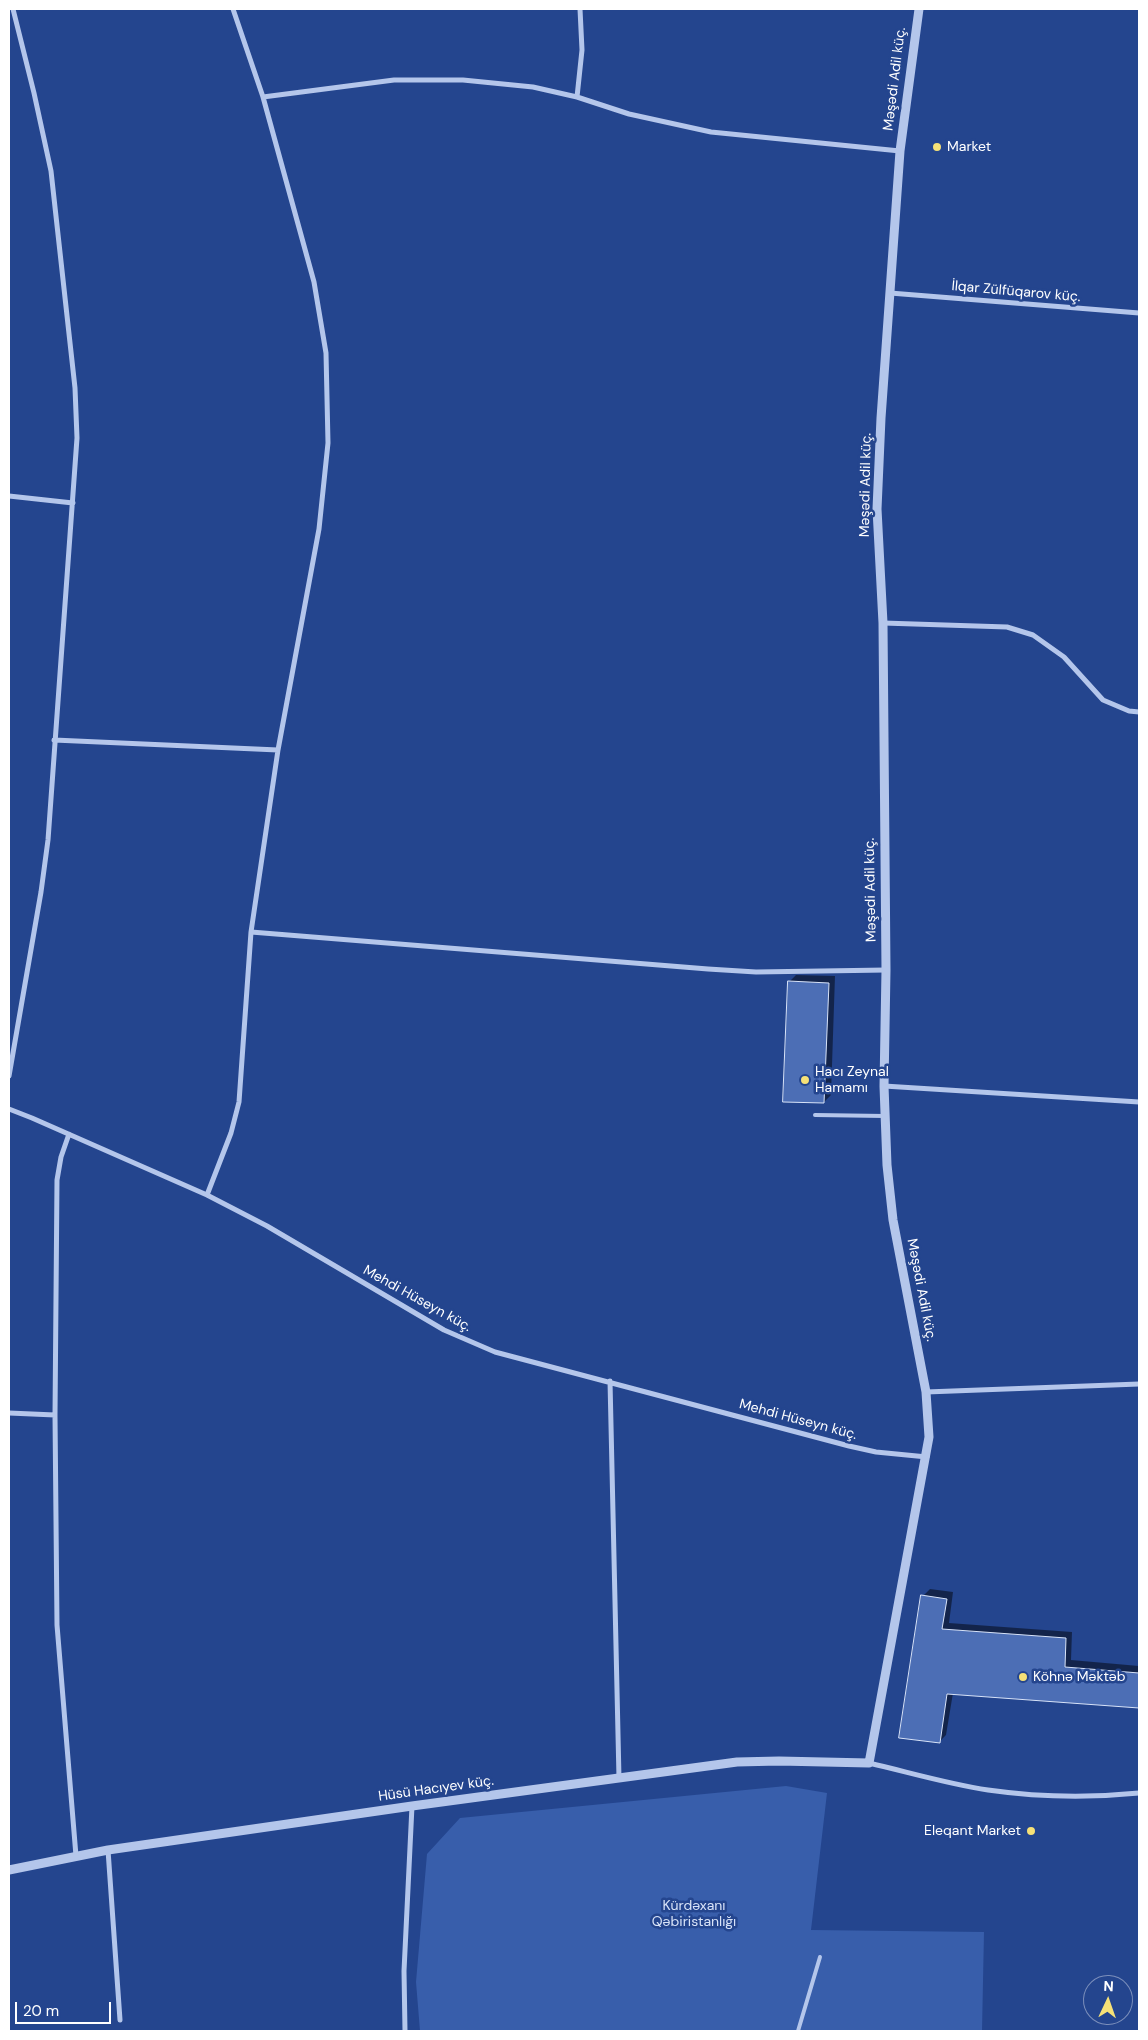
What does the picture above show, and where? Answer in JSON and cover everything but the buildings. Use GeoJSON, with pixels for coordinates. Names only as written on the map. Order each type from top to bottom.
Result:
{"type":"FeatureCollection","features":[{"type":"Feature","properties":{"kind":"street"},"geometry":{"type":"LineString","coordinates":[[9,1076],[41,892],[48,840],[77,438],[75,388],[51,171],[13,9]]}},
{"type":"Feature","properties":{"kind":"street"},"geometry":{"type":"LineString","coordinates":[[207,1195],[231,1133],[239,1102],[251,932],[278,750],[319,529],[328,443],[326,353],[314,282],[263,98],[233,9]]}},
{"type":"Feature","properties":{"kind":"street"},"geometry":{"type":"LineString","coordinates":[[577,97],[582,50],[580,9]]}},
{"type":"Feature","properties":{"kind":"street","name":"Məşədi Adil küç."},"geometry":{"type":"LineString","coordinates":[[869,1763],[927,1457],[929,1437],[926,1392],[893,1220],[887,1165],[884,1086],[886,970],[883,623],[877,509],[881,418],[900,151],[918,9]]}},
{"type":"Feature","properties":{"kind":"street"},"geometry":{"type":"LineString","coordinates":[[263,98],[394,80],[462,80],[533,87],[577,97],[628,114],[710,132],[900,151]]}},
{"type":"Feature","properties":{"kind":"street","name":"İlqar Zülfüqarov küç."},"geometry":{"type":"LineString","coordinates":[[890,293],[1139,313]]}},
{"type":"Feature","properties":{"kind":"street"},"geometry":{"type":"LineString","coordinates":[[9,496],[73,503]]}},
{"type":"Feature","properties":{"kind":"street"},"geometry":{"type":"LineString","coordinates":[[883,623],[1008,627],[1033,635],[1064,657],[1103,700],[1129,711],[1139,712]]}},
{"type":"Feature","properties":{"kind":"street"},"geometry":{"type":"LineString","coordinates":[[54,740],[278,750]]}},
{"type":"Feature","properties":{"kind":"street"},"geometry":{"type":"LineString","coordinates":[[251,932],[756,972],[886,970]]}},
{"type":"Feature","properties":{"kind":"street"},"geometry":{"type":"LineString","coordinates":[[884,1086],[1139,1102]]}},
{"type":"Feature","properties":{"kind":"street","name":"Mehdi Hüseyn küç."},"geometry":{"type":"LineString","coordinates":[[9,1109],[207,1195],[267,1226],[444,1330],[495,1352],[849,1446],[876,1452],[927,1457]]}},
{"type":"Feature","properties":{"kind":"street"},"geometry":{"type":"LineString","coordinates":[[69,1134],[61,1157],[57,1180],[55,1415],[57,1624],[76,1856]]}},
{"type":"Feature","properties":{"kind":"street"},"geometry":{"type":"LineString","coordinates":[[610,1381],[619,1779]]}},
{"type":"Feature","properties":{"kind":"street"},"geometry":{"type":"LineString","coordinates":[[926,1392],[1139,1384]]}},
{"type":"Feature","properties":{"kind":"street"},"geometry":{"type":"LineString","coordinates":[[9,1413],[55,1415]]}},
{"type":"Feature","properties":{"kind":"street","name":"Hüsü Hacıyev küç."},"geometry":{"type":"LineString","coordinates":[[9,1870],[108,1850],[737,1762],[869,1763]]}},
{"type":"Feature","properties":{"kind":"street"},"geometry":{"type":"LineString","coordinates":[[869,1763],[986,1789],[1023,1794],[1108,1796],[1139,1794]]}},
{"type":"Feature","properties":{"kind":"street"},"geometry":{"type":"LineString","coordinates":[[405,2031],[404,1971],[412,1806]]}},
{"type":"Feature","properties":{"kind":"street"},"geometry":{"type":"LineString","coordinates":[[108,1850],[120,2020]]}},
{"type":"Feature","properties":{"kind":"lane"},"geometry":{"type":"LineString","coordinates":[[814,1115],[886,1116]]}},
{"type":"Feature","properties":{"kind":"lane"},"geometry":{"type":"LineString","coordinates":[[798,2031],[820,1957]]}},
{"type":"Feature","properties":{"kind":"green space","name":"Kürdəxanı Qəbiristanlığı"},"geometry":{"type":"Polygon","coordinates":[[[786,1786],[827,1793],[811,1930],[984,1932],[982,2031],[420,2031],[416,1982],[427,1854],[460,1818],[786,1786]]]}},
{"type":"Feature","properties":{"kind":"place","name":"Market"},"geometry":{"type":"Point","coordinates":[937,147]}},
{"type":"Feature","properties":{"kind":"place","name":"Hacı Zeynal Hamamı"},"geometry":{"type":"Point","coordinates":[805,1080]}},
{"type":"Feature","properties":{"kind":"place","name":"Köhnə Məktəb"},"geometry":{"type":"Point","coordinates":[1023,1677]}},
{"type":"Feature","properties":{"kind":"place","name":"Eleqant Market"},"geometry":{"type":"Point","coordinates":[1031,1831]}}]}
